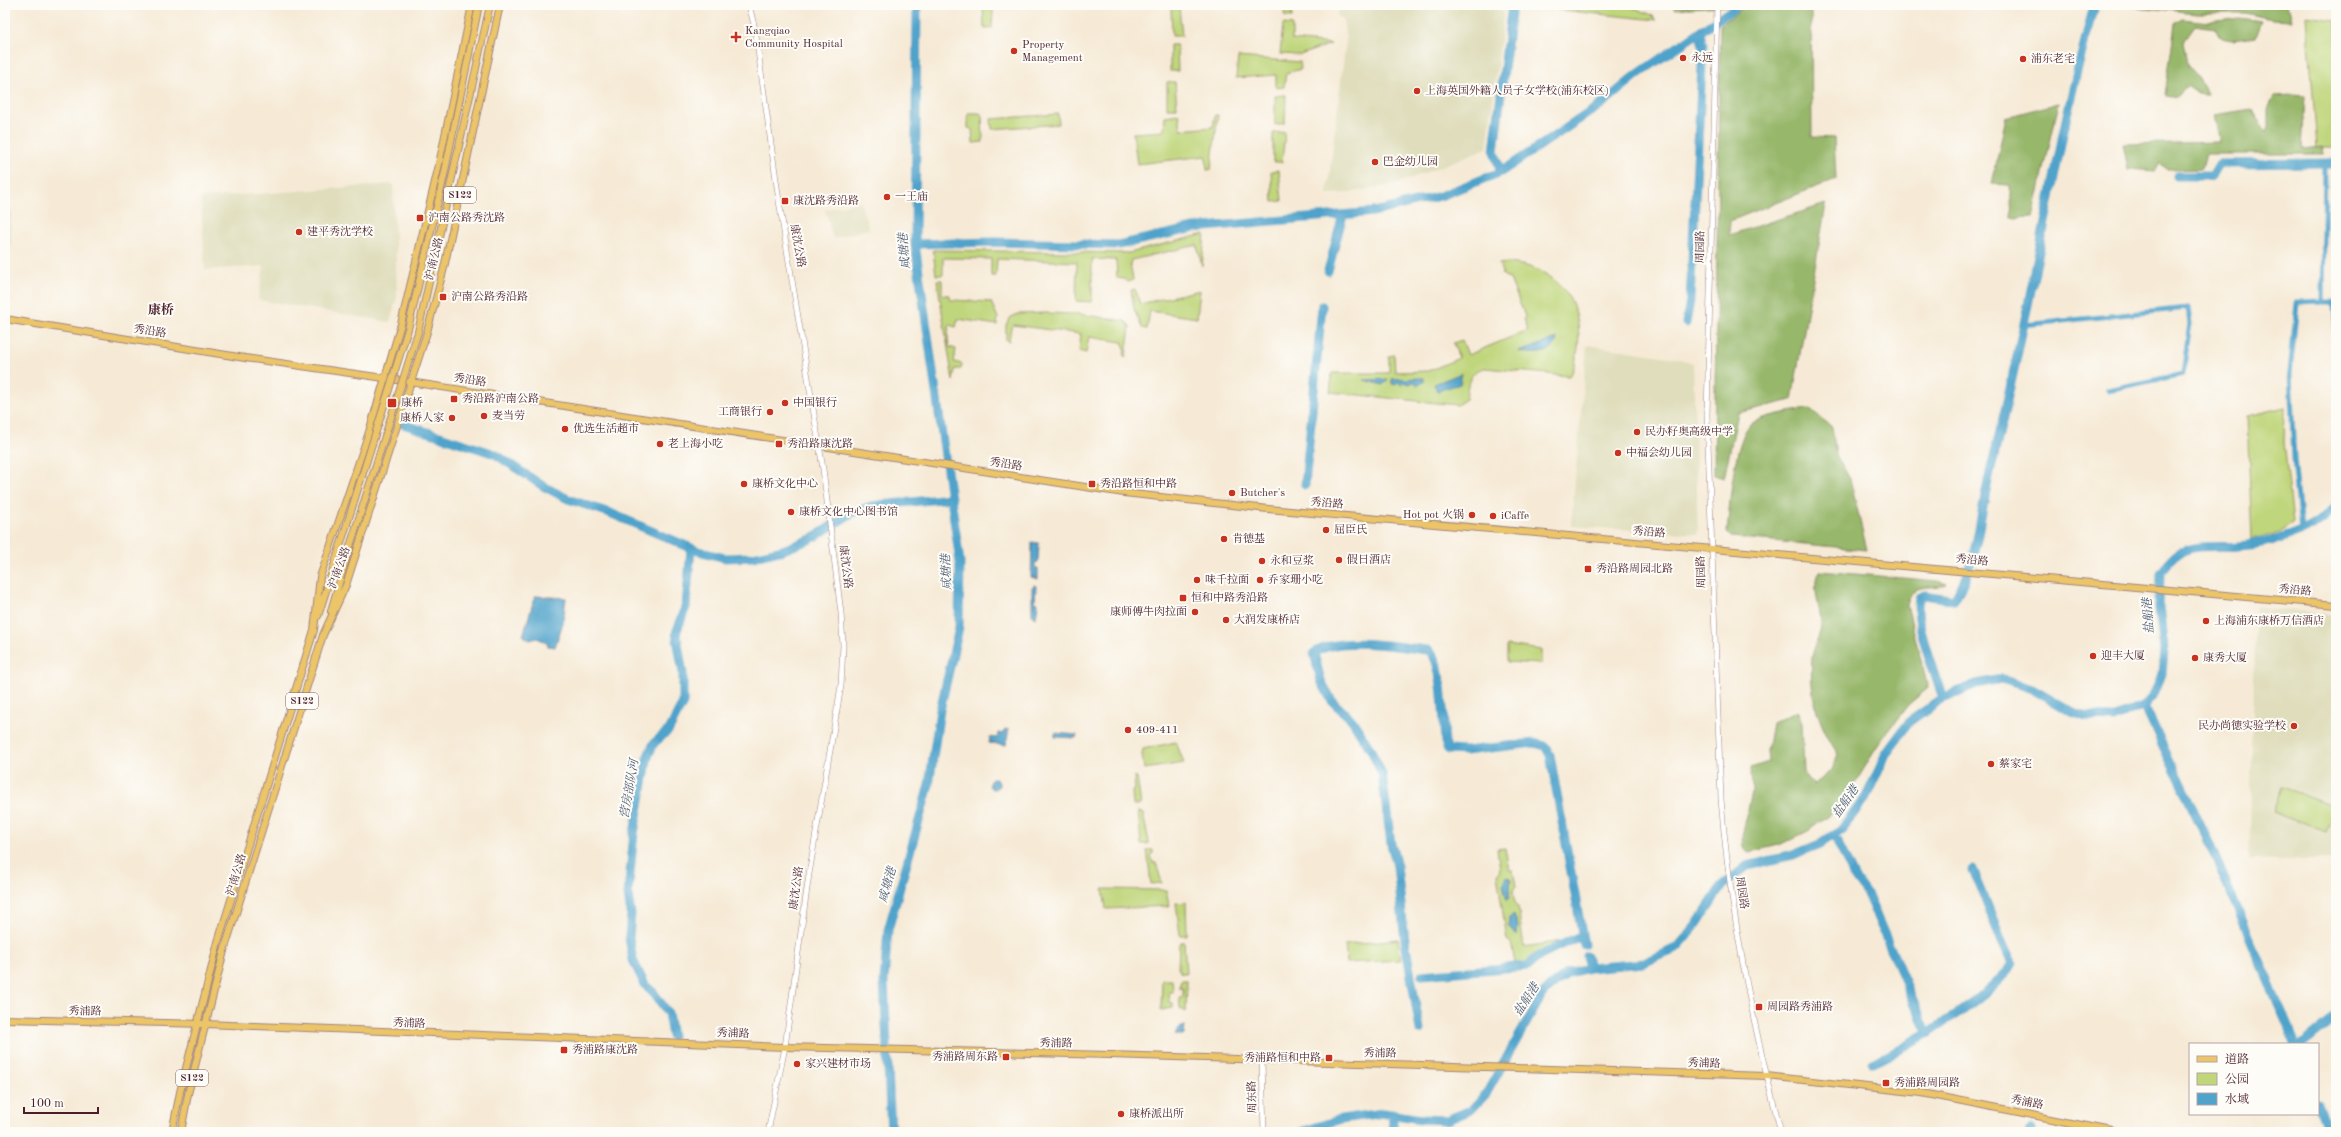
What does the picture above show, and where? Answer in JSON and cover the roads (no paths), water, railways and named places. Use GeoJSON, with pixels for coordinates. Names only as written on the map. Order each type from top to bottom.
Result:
{"type":"FeatureCollection","features":[{"type":"Feature","properties":{"kind":"main road","name":"沪南公路"},"geometry":{"type":"LineString","coordinates":[[172,1132],[196,1024],[218,942],[314,630],[320,577],[369,432],[401,324],[472,5]]}},
{"type":"Feature","properties":{"kind":"main road"},"geometry":{"type":"LineString","coordinates":[[314,630],[412,315],[444,176],[479,5]]}},
{"type":"Feature","properties":{"kind":"main road"},"geometry":{"type":"LineString","coordinates":[[323,635],[418,332],[490,5]]}},
{"type":"Feature","properties":{"kind":"main road","name":"沪南公路"},"geometry":{"type":"LineString","coordinates":[[181,1132],[205,1024],[224,951],[323,635],[346,585],[412,382],[444,268],[500,5]]}},
{"type":"Feature","properties":{"kind":"main road","name":"秀沿路"},"geometry":{"type":"LineString","coordinates":[[5,318],[245,358],[412,382],[932,464],[1188,501],[2336,605]]}},
{"type":"Feature","properties":{"kind":"main road","name":"秀浦路"},"geometry":{"type":"LineString","coordinates":[[5,1019],[205,1024],[432,1035],[785,1047],[1486,1066],[1766,1076],[1922,1093],[2117,1132]]}},
{"type":"Feature","properties":{"kind":"street","name":"康沈公路"},"geometry":{"type":"LineString","coordinates":[[749,5],[755,29],[779,201],[820,446],[841,613],[843,645],[841,686],[809,874],[785,1047],[768,1132]]}},
{"type":"Feature","properties":{"kind":"street","name":"周园路"},"geometry":{"type":"LineString","coordinates":[[1714,6],[1715,42],[1706,415],[1721,799],[1730,896],[1766,1076],[1781,1132]]}},
{"type":"Feature","properties":{"kind":"street","name":"周东路"},"geometry":{"type":"LineString","coordinates":[[1262,1061],[1264,1129]]}},
{"type":"Feature","properties":{"kind":"water"},"geometry":{"type":"Polygon","coordinates":[[[1557,338],[1555,344],[1548,351],[1537,353],[1519,352],[1557,338]]]}},
{"type":"Feature","properties":{"kind":"water"},"geometry":{"type":"Polygon","coordinates":[[[1462,373],[1460,384],[1437,391],[1434,384],[1462,373]]]}},
{"type":"Feature","properties":{"kind":"water"},"geometry":{"type":"Polygon","coordinates":[[[1424,378],[1424,382],[1418,385],[1414,382],[1409,384],[1405,382],[1401,385],[1398,382],[1395,385],[1392,384],[1392,379],[1424,378]]]}},
{"type":"Feature","properties":{"kind":"water"},"geometry":{"type":"Polygon","coordinates":[[[1388,379],[1383,385],[1364,380],[1388,379]]]}},
{"type":"Feature","properties":{"kind":"water"},"geometry":{"type":"Polygon","coordinates":[[[1032,542],[1039,543],[1038,562],[1035,563],[1035,568],[1038,568],[1038,579],[1031,577],[1032,542]]]}},
{"type":"Feature","properties":{"kind":"water"},"geometry":{"type":"Polygon","coordinates":[[[1034,585],[1036,586],[1035,602],[1038,603],[1036,618],[1032,615],[1032,587],[1034,585]]]}},
{"type":"Feature","properties":{"kind":"water"},"geometry":{"type":"Polygon","coordinates":[[[535,596],[566,598],[563,623],[555,647],[548,646],[546,642],[537,638],[530,640],[523,636],[535,596]]]}},
{"type":"Feature","properties":{"kind":"water"},"geometry":{"type":"Polygon","coordinates":[[[1005,729],[1009,730],[1006,745],[989,743],[990,737],[997,738],[998,733],[1004,734],[1005,729]]]}},
{"type":"Feature","properties":{"kind":"water"},"geometry":{"type":"Polygon","coordinates":[[[1055,733],[1077,735],[1076,738],[1055,737],[1055,733]]]}},
{"type":"Feature","properties":{"kind":"water"},"geometry":{"type":"Polygon","coordinates":[[[994,779],[999,784],[994,789],[989,784],[994,779]]]}},
{"type":"Feature","properties":{"kind":"water"},"geometry":{"type":"Polygon","coordinates":[[[1507,876],[1511,879],[1509,898],[1507,900],[1503,885],[1507,876]]]}},
{"type":"Feature","properties":{"kind":"water"},"geometry":{"type":"Polygon","coordinates":[[[1514,914],[1518,926],[1517,936],[1508,926],[1509,918],[1514,914]]]}},
{"type":"Feature","properties":{"kind":"water"},"geometry":{"type":"Polygon","coordinates":[[[1185,1026],[1184,1035],[1175,1035],[1179,1028],[1185,1026]]]}},
{"type":"Feature","properties":{"kind":"waterway","name":"咸塘港"},"geometry":{"type":"LineString","coordinates":[[891,1132],[884,981],[888,930],[929,785],[940,710],[959,628],[960,562],[915,244],[917,5]]}},
{"type":"Feature","properties":{"kind":"waterway"},"geometry":{"type":"LineString","coordinates":[[1501,172],[1494,151],[1512,5]]}},
{"type":"Feature","properties":{"kind":"waterway"},"geometry":{"type":"LineString","coordinates":[[915,244],[994,242],[1118,245],[1194,228],[1374,212],[1440,196],[1501,172],[1602,104],[1638,74],[1739,5]]}},
{"type":"Feature","properties":{"kind":"waterway"},"geometry":{"type":"LineString","coordinates":[[1943,698],[1921,631],[1918,606],[1920,597],[1925,595],[1954,600],[1963,584],[1974,552],[1987,485],[2021,339],[2068,110],[2094,5]]}},
{"type":"Feature","properties":{"kind":"waterway"},"geometry":{"type":"LineString","coordinates":[[1686,323],[1690,300],[1703,46],[1700,33]]}},
{"type":"Feature","properties":{"kind":"waterway"},"geometry":{"type":"LineString","coordinates":[[2301,530],[2294,458],[2290,373],[2297,303],[2323,302],[2325,163]]}},
{"type":"Feature","properties":{"kind":"waterway"},"geometry":{"type":"LineString","coordinates":[[2177,176],[2212,176],[2219,164],[2336,163]]}},
{"type":"Feature","properties":{"kind":"waterway"},"geometry":{"type":"LineString","coordinates":[[1328,271],[1343,215]]}},
{"type":"Feature","properties":{"kind":"waterway"},"geometry":{"type":"LineString","coordinates":[[2323,302],[2334,302],[2336,335]]}},
{"type":"Feature","properties":{"kind":"waterway"},"geometry":{"type":"LineString","coordinates":[[1305,485],[1322,306]]}},
{"type":"Feature","properties":{"kind":"waterway"},"geometry":{"type":"LineString","coordinates":[[2024,325],[2188,308],[2190,323],[2183,374],[2108,390]]}},
{"type":"Feature","properties":{"kind":"waterway"},"geometry":{"type":"LineString","coordinates":[[403,424],[495,454],[543,486],[568,499],[610,513],[698,551],[725,558],[753,557],[783,550],[811,539],[852,513],[871,506],[951,498]]}},
{"type":"Feature","properties":{"kind":"waterway","name":"盐船港"},"geometry":{"type":"LineString","coordinates":[[1301,1132],[1341,1119],[1383,1113],[1421,1119],[1447,1120],[1471,1110],[1486,1094],[1544,992],[1568,973],[1589,968],[1644,963],[1678,947],[1697,924],[1721,887],[1747,866],[1793,855],[1820,844],[1842,829],[1866,797],[1887,752],[1910,721],[1943,698],[1976,684],[2002,679],[2032,689],[2072,712],[2086,717],[2113,718],[2144,706],[2153,696],[2162,674],[2164,650],[2159,607],[2160,573],[2171,560],[2179,553],[2193,548],[2251,545],[2278,539],[2306,529],[2318,522],[2336,505]]}},
{"type":"Feature","properties":{"kind":"waterway","name":"营房部队河"},"geometry":{"type":"LineString","coordinates":[[672,1036],[668,1013],[654,993],[645,985],[633,960],[629,937],[631,914],[628,894],[634,833],[648,756],[654,743],[669,730],[683,703],[683,673],[676,633],[686,607],[691,548]]}},
{"type":"Feature","properties":{"kind":"waterway"},"geometry":{"type":"LineString","coordinates":[[1420,1030],[1405,941],[1397,866],[1391,844],[1382,774],[1371,750],[1352,720],[1332,701],[1321,681],[1314,653],[1325,648],[1353,643],[1428,650],[1433,656],[1440,678],[1445,742],[1448,750],[1465,751],[1534,743],[1545,746],[1550,755],[1584,945]]}},
{"type":"Feature","properties":{"kind":"waterway"},"geometry":{"type":"LineString","coordinates":[[2144,706],[2210,845],[2294,1043]]}},
{"type":"Feature","properties":{"kind":"waterway"},"geometry":{"type":"LineString","coordinates":[[1834,835],[1856,880],[1868,896],[1927,1032]]}},
{"type":"Feature","properties":{"kind":"waterway"},"geometry":{"type":"LineString","coordinates":[[1872,1063],[1906,1046],[1970,1005],[2003,976],[2012,963],[2001,940],[1973,870]]}},
{"type":"Feature","properties":{"kind":"waterway"},"geometry":{"type":"LineString","coordinates":[[1422,975],[1528,966],[1540,955],[1582,935]]}},
{"type":"Feature","properties":{"kind":"waterway"},"geometry":{"type":"LineString","coordinates":[[1586,956],[1589,968]]}},
{"type":"Feature","properties":{"kind":"waterway"},"geometry":{"type":"LineString","coordinates":[[2303,1043],[2336,1016]]}},
{"type":"Feature","properties":{"kind":"waterway"},"geometry":{"type":"LineString","coordinates":[[2319,1107],[2329,1132]]}},
{"type":"Feature","properties":{"kind":"waterway"},"geometry":{"type":"LineString","coordinates":[[1392,1114],[1394,1132]]}},
{"type":"Feature","properties":{"kind":"place","name":"Kangqiao Community Hospital"},"geometry":{"type":"Point","coordinates":[736,37]}},
{"type":"Feature","properties":{"kind":"place","name":"Property Management"},"geometry":{"type":"Point","coordinates":[1014,51]}},
{"type":"Feature","properties":{"kind":"place","name":"永远"},"geometry":{"type":"Point","coordinates":[1683,58]}},
{"type":"Feature","properties":{"kind":"place","name":"浦东老宅"},"geometry":{"type":"Point","coordinates":[2023,59]}},
{"type":"Feature","properties":{"kind":"place","name":"上海英国外籍人员子女学校(浦东校区)"},"geometry":{"type":"Point","coordinates":[1417,91]}},
{"type":"Feature","properties":{"kind":"place","name":"巴金幼儿园"},"geometry":{"type":"Point","coordinates":[1375,162]}},
{"type":"Feature","properties":{"kind":"place","name":"一王庙"},"geometry":{"type":"Point","coordinates":[887,197]}},
{"type":"Feature","properties":{"kind":"place","name":"康沈路秀沿路"},"geometry":{"type":"Point","coordinates":[785,201]}},
{"type":"Feature","properties":{"kind":"place","name":"沪南公路秀沈路"},"geometry":{"type":"Point","coordinates":[420,218]}},
{"type":"Feature","properties":{"kind":"place","name":"建平秀沈学校"},"geometry":{"type":"Point","coordinates":[299,232]}},
{"type":"Feature","properties":{"kind":"place","name":"沪南公路秀沿路"},"geometry":{"type":"Point","coordinates":[443,297]}},
{"type":"Feature","properties":{"kind":"place","name":"秀沿路沪南公路"},"geometry":{"type":"Point","coordinates":[454,399]}},
{"type":"Feature","properties":{"kind":"place","name":"康桥"},"geometry":{"type":"Point","coordinates":[392,403]}},
{"type":"Feature","properties":{"kind":"place","name":"中国银行"},"geometry":{"type":"Point","coordinates":[785,403]}},
{"type":"Feature","properties":{"kind":"place","name":"工商银行"},"geometry":{"type":"Point","coordinates":[770,412]}},
{"type":"Feature","properties":{"kind":"place","name":"麦当劳"},"geometry":{"type":"Point","coordinates":[484,416]}},
{"type":"Feature","properties":{"kind":"place","name":"康桥人家"},"geometry":{"type":"Point","coordinates":[452,418]}},
{"type":"Feature","properties":{"kind":"place","name":"优选生活超市"},"geometry":{"type":"Point","coordinates":[565,429]}},
{"type":"Feature","properties":{"kind":"place","name":"民办籽奥高级中学"},"geometry":{"type":"Point","coordinates":[1637,432]}},
{"type":"Feature","properties":{"kind":"place","name":"老上海小吃"},"geometry":{"type":"Point","coordinates":[660,444]}},
{"type":"Feature","properties":{"kind":"place","name":"秀沿路康沈路"},"geometry":{"type":"Point","coordinates":[779,444]}},
{"type":"Feature","properties":{"kind":"place","name":"中福会幼儿园"},"geometry":{"type":"Point","coordinates":[1618,453]}},
{"type":"Feature","properties":{"kind":"place","name":"康桥文化中心"},"geometry":{"type":"Point","coordinates":[744,484]}},
{"type":"Feature","properties":{"kind":"place","name":"秀沿路恒和中路"},"geometry":{"type":"Point","coordinates":[1092,484]}},
{"type":"Feature","properties":{"kind":"place","name":"Butcher's"},"geometry":{"type":"Point","coordinates":[1232,493]}},
{"type":"Feature","properties":{"kind":"place","name":"康桥文化中心图书馆"},"geometry":{"type":"Point","coordinates":[791,512]}},
{"type":"Feature","properties":{"kind":"place","name":"Hot pot 火锅"},"geometry":{"type":"Point","coordinates":[1472,515]}},
{"type":"Feature","properties":{"kind":"place","name":"iCaffe"},"geometry":{"type":"Point","coordinates":[1493,516]}},
{"type":"Feature","properties":{"kind":"place","name":"屈臣氏"},"geometry":{"type":"Point","coordinates":[1326,530]}},
{"type":"Feature","properties":{"kind":"place","name":"肯德基"},"geometry":{"type":"Point","coordinates":[1224,539]}},
{"type":"Feature","properties":{"kind":"place","name":"假日酒店"},"geometry":{"type":"Point","coordinates":[1339,560]}},
{"type":"Feature","properties":{"kind":"place","name":"永和豆浆"},"geometry":{"type":"Point","coordinates":[1262,561]}},
{"type":"Feature","properties":{"kind":"place","name":"秀沿路周园北路"},"geometry":{"type":"Point","coordinates":[1588,569]}},
{"type":"Feature","properties":{"kind":"place","name":"味千拉面"},"geometry":{"type":"Point","coordinates":[1197,580]}},
{"type":"Feature","properties":{"kind":"place","name":"乔家珊小吃"},"geometry":{"type":"Point","coordinates":[1260,580]}},
{"type":"Feature","properties":{"kind":"place","name":"恒和中路秀沿路"},"geometry":{"type":"Point","coordinates":[1183,598]}},
{"type":"Feature","properties":{"kind":"place","name":"康师傅牛肉拉面"},"geometry":{"type":"Point","coordinates":[1195,612]}},
{"type":"Feature","properties":{"kind":"place","name":"大润发康桥店"},"geometry":{"type":"Point","coordinates":[1226,620]}},
{"type":"Feature","properties":{"kind":"place","name":"上海浦东康桥万信酒店"},"geometry":{"type":"Point","coordinates":[2206,621]}},
{"type":"Feature","properties":{"kind":"place","name":"迎丰大厦"},"geometry":{"type":"Point","coordinates":[2093,656]}},
{"type":"Feature","properties":{"kind":"place","name":"康秀大厦"},"geometry":{"type":"Point","coordinates":[2195,658]}},
{"type":"Feature","properties":{"kind":"place","name":"民办尚徳实验学校"},"geometry":{"type":"Point","coordinates":[2294,726]}},
{"type":"Feature","properties":{"kind":"place","name":"409-411"},"geometry":{"type":"Point","coordinates":[1128,730]}},
{"type":"Feature","properties":{"kind":"place","name":"蔡家宅"},"geometry":{"type":"Point","coordinates":[1991,764]}},
{"type":"Feature","properties":{"kind":"place","name":"周园路秀浦路"},"geometry":{"type":"Point","coordinates":[1759,1007]}},
{"type":"Feature","properties":{"kind":"place","name":"秀浦路康沈路"},"geometry":{"type":"Point","coordinates":[564,1050]}},
{"type":"Feature","properties":{"kind":"place","name":"秀浦路周东路"},"geometry":{"type":"Point","coordinates":[1006,1057]}},
{"type":"Feature","properties":{"kind":"place","name":"秀浦路恒和中路"},"geometry":{"type":"Point","coordinates":[1329,1058]}},
{"type":"Feature","properties":{"kind":"place","name":"家兴建材市场"},"geometry":{"type":"Point","coordinates":[797,1064]}},
{"type":"Feature","properties":{"kind":"place","name":"秀浦路周园路"},"geometry":{"type":"Point","coordinates":[1886,1083]}},
{"type":"Feature","properties":{"kind":"place","name":"康桥派出所"},"geometry":{"type":"Point","coordinates":[1121,1114]}},
{"type":"Feature","properties":{"kind":"district","name":"康桥"},"geometry":{"type":"Point","coordinates":[161,310]}}]}
